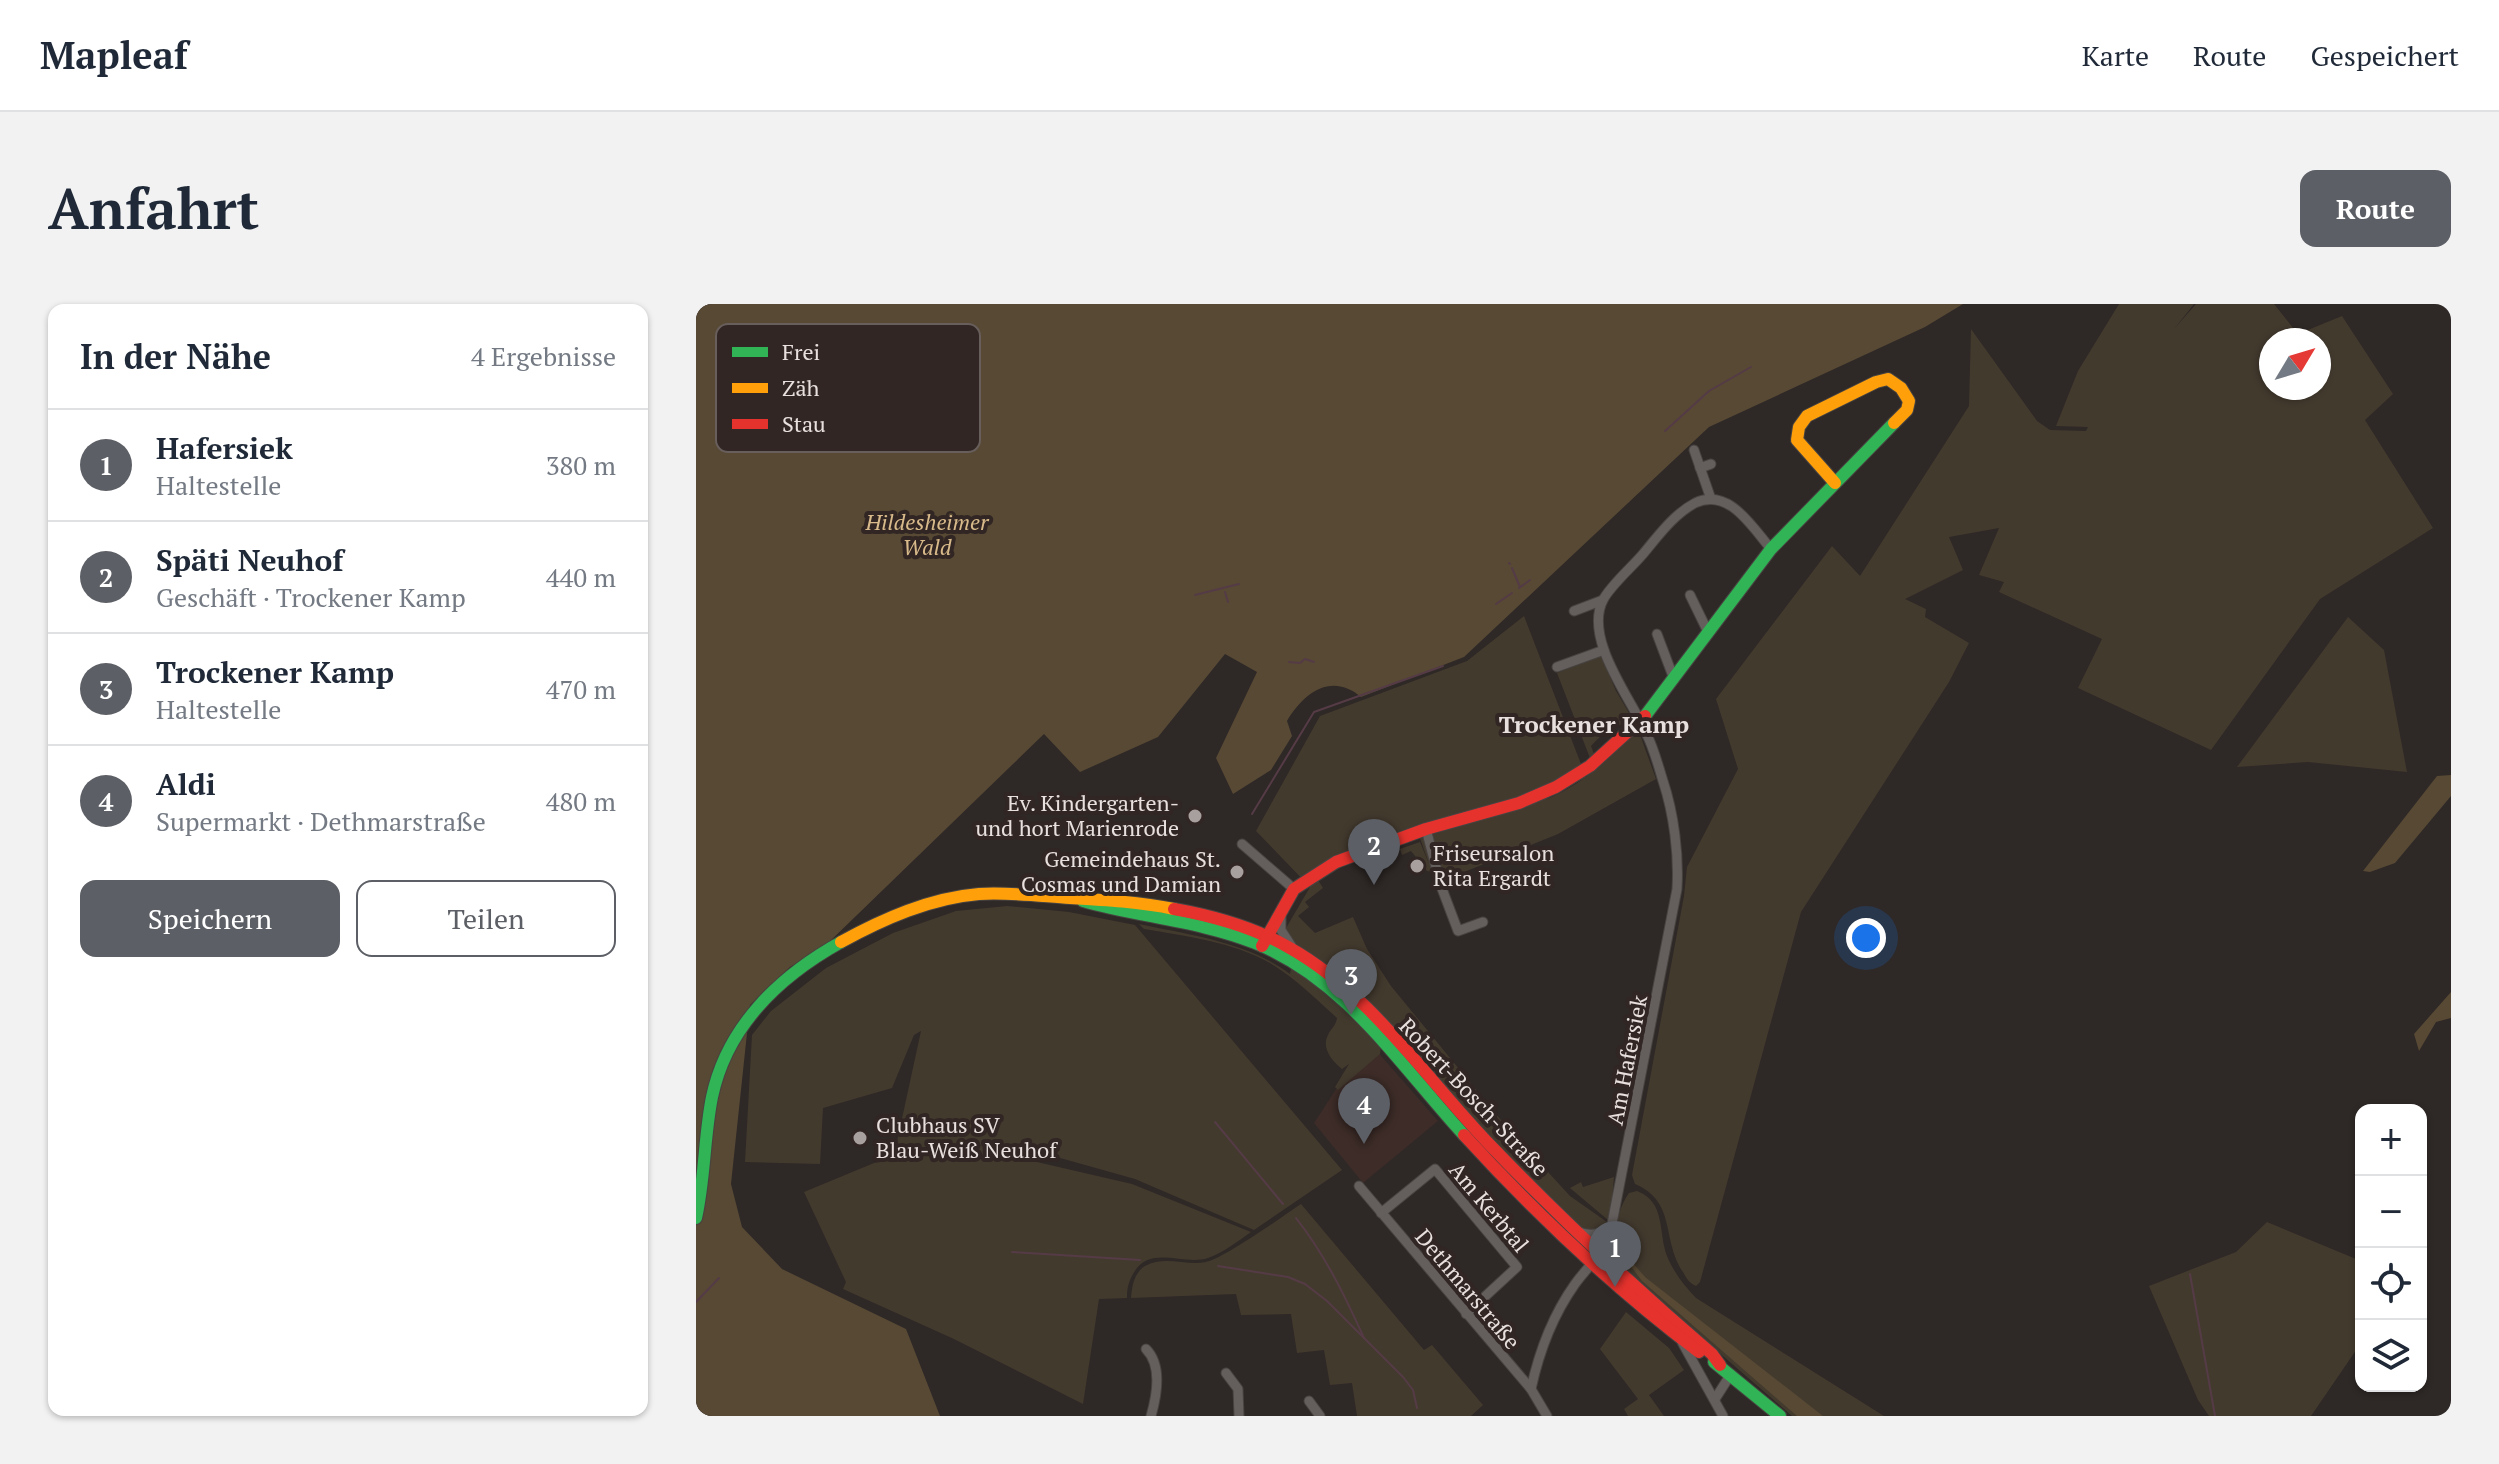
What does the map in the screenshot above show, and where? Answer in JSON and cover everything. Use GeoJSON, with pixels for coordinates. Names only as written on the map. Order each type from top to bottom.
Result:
{"type":"FeatureCollection","features":[{"type":"Feature","properties":{"kind":"main road"},"geometry":{"type":"LineString","coordinates":[[1264,940],[1294,889],[1336,862],[1426,829],[1516,804],[1556,787],[1590,766],[1639,723],[1771,549],[1890,431],[1910,406],[1910,399],[1895,382],[1888,379],[1876,382],[1807,416],[1800,423],[1796,431],[1797,440],[1835,483]]}},
{"type":"Feature","properties":{"kind":"main road","name":"Robert-Bosch-Straße"},"geometry":{"type":"LineString","coordinates":[[696,1218],[702,1189],[708,1111],[720,1068],[740,1029],[763,999],[810,961],[881,923],[948,898],[978,894],[1020,892],[1103,898],[1202,913],[1264,940],[1295,949],[1326,972],[1356,999],[1653,1318],[1720,1365],[1780,1416]]}},
{"type":"Feature","properties":{"kind":"main road","name":"Robert-Bosch-Straße"},"geometry":{"type":"LineString","coordinates":[[1264,940],[1350,1007],[1514,1189],[1712,1354],[1720,1365]]}},
{"type":"Feature","properties":{"kind":"street"},"geometry":{"type":"LineString","coordinates":[[1694,450],[1711,499]]}},
{"type":"Feature","properties":{"kind":"street"},"geometry":{"type":"LineString","coordinates":[[1700,468],[1711,464]]}},
{"type":"Feature","properties":{"kind":"street"},"geometry":{"type":"LineString","coordinates":[[1574,611],[1603,600],[1681,512],[1698,502],[1711,499],[1730,504],[1771,549]]}},
{"type":"Feature","properties":{"kind":"street"},"geometry":{"type":"LineString","coordinates":[[1690,595],[1708,632]]}},
{"type":"Feature","properties":{"kind":"street"},"geometry":{"type":"LineString","coordinates":[[1557,667],[1604,650],[1600,626],[1603,600]]}},
{"type":"Feature","properties":{"kind":"street"},"geometry":{"type":"LineString","coordinates":[[1657,634],[1674,679]]}},
{"type":"Feature","properties":{"kind":"street","name":"Am Hafersiek"},"geometry":{"type":"LineString","coordinates":[[1531,1389],[1543,1346],[1556,1318],[1577,1282],[1608,1244],[1674,910],[1679,868],[1665,785],[1647,735],[1604,650]]}},
{"type":"Feature","properties":{"kind":"street"},"geometry":{"type":"LineString","coordinates":[[1426,829],[1441,886],[1458,931],[1483,922]]}},
{"type":"Feature","properties":{"kind":"street"},"geometry":{"type":"LineString","coordinates":[[1242,844],[1294,889]]}},
{"type":"Feature","properties":{"kind":"street"},"geometry":{"type":"LineString","coordinates":[[1282,908],[1281,930],[1295,949]]}},
{"type":"Feature","properties":{"kind":"street","name":"Am Kerbtal"},"geometry":{"type":"LineString","coordinates":[[1381,1213],[1435,1169],[1517,1267],[1466,1314]]}},
{"type":"Feature","properties":{"kind":"street","name":"Dethmarstraße"},"geometry":{"type":"LineString","coordinates":[[1359,1186],[1531,1389],[1547,1416]]}},
{"type":"Feature","properties":{"kind":"street"},"geometry":{"type":"LineString","coordinates":[[1573,1230],[1591,1235],[1613,1225]]}},
{"type":"Feature","properties":{"kind":"street"},"geometry":{"type":"LineString","coordinates":[[1680,1338],[1723,1416]]}},
{"type":"Feature","properties":{"kind":"street"},"geometry":{"type":"LineString","coordinates":[[1146,1349],[1153,1356],[1156,1373],[1151,1416]]}},
{"type":"Feature","properties":{"kind":"street"},"geometry":{"type":"LineString","coordinates":[[1226,1373],[1238,1389],[1239,1416]]}},
{"type":"Feature","properties":{"kind":"street"},"geometry":{"type":"LineString","coordinates":[[1715,1399],[1731,1374]]}},
{"type":"Feature","properties":{"kind":"street"},"geometry":{"type":"LineString","coordinates":[[1309,1401],[1320,1416]]}},
{"type":"Feature","properties":{"kind":"shaded area"},"geometry":{"type":"Polygon","coordinates":[[[2119,304],[2194,304],[2174,329],[2196,304],[2274,304],[2293,328],[2259,328],[2259,400],[2331,400],[2331,328],[2313,328],[2342,316],[2393,394],[2365,420],[2433,528],[2320,599],[2211,750],[2078,688],[2102,639],[1999,592],[2004,582],[1979,575],[1999,528],[1949,537],[1963,570],[1905,599],[1926,609],[1925,617],[1969,643],[1949,682],[1801,912],[1700,1282],[1696,1286],[1687,1279],[1676,1259],[1663,1211],[1648,1192],[1635,1184],[1632,1175],[1687,867],[1738,769],[1716,699],[1832,546],[1860,576],[1969,406],[1971,329],[2037,421],[2050,430],[2086,431],[2088,427],[2056,426],[2078,371],[2119,304]]]}},
{"type":"Feature","properties":{"kind":"shaded area"},"geometry":{"type":"Polygon","coordinates":[[[1524,616],[1586,777],[1638,729],[1656,779],[1558,834],[1437,883],[1433,872],[1427,871],[1411,851],[1402,855],[1400,849],[1420,842],[1429,864],[1420,838],[1497,815],[1382,849],[1318,880],[1323,888],[1305,902],[1309,907],[1298,916],[1315,933],[1353,917],[1367,949],[1391,986],[1505,1125],[1570,1196],[1607,1222],[1597,1230],[1581,1229],[1282,935],[1310,887],[1256,831],[1320,716],[1467,661],[1524,616]]]}},
{"type":"Feature","properties":{"kind":"shaded area"},"geometry":{"type":"Polygon","coordinates":[[[2348,617],[2384,650],[2407,772],[2308,762],[2237,767],[2348,617]]]}},
{"type":"Feature","properties":{"kind":"shaded area"},"geometry":{"type":"Polygon","coordinates":[[[1601,656],[1629,713],[1623,723],[1591,746],[1594,754],[1590,758],[1557,673],[1601,656]]]}},
{"type":"Feature","properties":{"kind":"shaded area"},"geometry":{"type":"Polygon","coordinates":[[[1007,906],[1069,912],[1135,925],[1342,1170],[1254,1230],[1135,1179],[1021,1147],[1024,1159],[1132,1184],[1251,1232],[1208,1258],[1148,1260],[1133,1274],[1127,1298],[1099,1299],[1083,1404],[954,1339],[843,1289],[846,1282],[804,1192],[874,1163],[893,1160],[921,1031],[914,1035],[892,1088],[823,1108],[820,1164],[745,1162],[752,1035],[771,1011],[826,968],[893,933],[956,911],[1007,906]]]}},
{"type":"Feature","properties":{"kind":"shaded area"},"geometry":{"type":"Polygon","coordinates":[[[1139,924],[1237,947],[1274,963],[1290,974],[1292,963],[1309,974],[1381,1046],[1380,1054],[1338,1090],[1335,1087],[1349,1064],[1342,1069],[1331,1058],[1326,1045],[1337,1018],[1297,982],[1270,963],[1240,950],[1144,929],[1139,924]]]}},
{"type":"Feature","properties":{"kind":"shaded area"},"geometry":{"type":"Polygon","coordinates":[[[1376,1050],[1438,1121],[1363,1183],[1314,1123],[1346,1074],[1376,1050]]]}},
{"type":"Feature","properties":{"kind":"shaded area"},"geometry":{"type":"Polygon","coordinates":[[[1614,1177],[1608,1220],[1570,1188],[1581,1182],[1583,1187],[1614,1177]]]}},
{"type":"Feature","properties":{"kind":"shaded area"},"geometry":{"type":"Polygon","coordinates":[[[1637,1191],[1653,1202],[1670,1262],[1696,1298],[1884,1416],[1792,1416],[1625,1271],[1616,1242],[1617,1221],[1629,1193],[1637,1191]]]}},
{"type":"Feature","properties":{"kind":"shaded area"},"geometry":{"type":"Polygon","coordinates":[[[1301,1204],[1424,1350],[1432,1345],[1483,1405],[1471,1416],[1357,1416],[1352,1383],[1330,1385],[1324,1350],[1297,1353],[1291,1314],[1241,1315],[1236,1294],[1131,1298],[1136,1276],[1145,1266],[1160,1261],[1198,1263],[1214,1259],[1301,1204]]]}},
{"type":"Feature","properties":{"kind":"shaded area"},"geometry":{"type":"Polygon","coordinates":[[[2267,1222],[2355,1259],[2355,1352],[2311,1416],[2209,1416],[2198,1400],[2149,1286],[2236,1252],[2267,1222]]]}},
{"type":"Feature","properties":{"kind":"shaded area"},"geometry":{"type":"Polygon","coordinates":[[[1626,1312],[1669,1348],[1684,1370],[1649,1395],[1664,1416],[1628,1416],[1624,1409],[1638,1399],[1600,1349],[1626,1312]]]}},
{"type":"Feature","properties":{"kind":"green space","name":"Hildesheimer Wald"},"geometry":{"type":"Polygon","coordinates":[[[696,304],[1963,304],[1925,327],[1709,427],[1464,657],[1361,697],[1339,686],[1319,689],[1302,702],[1287,721],[1292,736],[1271,770],[1233,794],[1216,758],[1257,672],[1225,654],[1158,737],[1080,772],[1044,734],[825,946],[790,967],[750,1005],[731,1184],[742,1227],[782,1269],[906,1329],[940,1416],[696,1416],[696,304]]]}},
{"type":"Feature","properties":{"kind":"green space"},"geometry":{"type":"Polygon","coordinates":[[[2451,775],[2451,796],[2395,863],[2370,872],[2363,871],[2437,776],[2451,775]]]}},
{"type":"Feature","properties":{"kind":"green space"},"geometry":{"type":"Polygon","coordinates":[[[2451,992],[2451,1018],[2436,1022],[2419,1051],[2414,1034],[2451,992]]]}},
{"type":"Feature","properties":{"kind":"green space"},"geometry":{"type":"Polygon","coordinates":[[[1626,1255],[1645,1277],[1823,1416],[1797,1416],[1642,1281],[1623,1256],[1626,1255]]]}},
{"type":"Feature","properties":{"kind":"waterway"},"geometry":{"type":"LineString","coordinates":[[1665,431],[1709,391],[1751,367]]}},
{"type":"Feature","properties":{"kind":"waterway"},"geometry":{"type":"LineString","coordinates":[[1512,568],[1520,587]]}},
{"type":"Feature","properties":{"kind":"waterway"},"geometry":{"type":"LineString","coordinates":[[1519,588],[1530,580]]}},
{"type":"Feature","properties":{"kind":"waterway"},"geometry":{"type":"LineString","coordinates":[[1195,595],[1239,584]]}},
{"type":"Feature","properties":{"kind":"waterway"},"geometry":{"type":"LineString","coordinates":[[1225,592],[1228,602]]}},
{"type":"Feature","properties":{"kind":"waterway"},"geometry":{"type":"LineString","coordinates":[[1496,604],[1512,593]]}},
{"type":"Feature","properties":{"kind":"waterway"},"geometry":{"type":"LineString","coordinates":[[1289,662],[1300,663],[1305,659],[1314,662]]}},
{"type":"Feature","properties":{"kind":"waterway"},"geometry":{"type":"LineString","coordinates":[[1252,814],[1314,712],[1443,666]]}},
{"type":"Feature","properties":{"kind":"waterway"},"geometry":{"type":"LineString","coordinates":[[1215,1122],[1283,1204]]}},
{"type":"Feature","properties":{"kind":"waterway"},"geometry":{"type":"LineString","coordinates":[[1296,1218],[1333,1275],[1364,1338]]}},
{"type":"Feature","properties":{"kind":"waterway"},"geometry":{"type":"LineString","coordinates":[[1012,1252],[1140,1260]]}},
{"type":"Feature","properties":{"kind":"waterway"},"geometry":{"type":"LineString","coordinates":[[1218,1266],[1288,1277],[1305,1284],[1327,1301],[1403,1377],[1413,1390],[1417,1408]]}},
{"type":"Feature","properties":{"kind":"waterway"},"geometry":{"type":"LineString","coordinates":[[2190,1274],[2215,1416]]}},
{"type":"Feature","properties":{"kind":"waterway"},"geometry":{"type":"LineString","coordinates":[[696,1302],[719,1278]]}},
{"type":"Feature","properties":{"kind":"traffic: fast"},"geometry":{"type":"LineString","coordinates":[[1645,716],[1771,549],[1894,423]]}},
{"type":"Feature","properties":{"kind":"traffic: fast"},"geometry":{"type":"LineString","coordinates":[[1083,901],[1213,929],[1255,943],[1287,959],[1317,978],[1344,1001],[1464,1135]]}},
{"type":"Feature","properties":{"kind":"traffic: fast"},"geometry":{"type":"LineString","coordinates":[[696,1218],[712,1097],[730,1048],[743,1026],[777,987],[841,942]]}},
{"type":"Feature","properties":{"kind":"traffic: fast"},"geometry":{"type":"LineString","coordinates":[[1714,1362],[1780,1416]]}},
{"type":"Feature","properties":{"kind":"traffic: slow"},"geometry":{"type":"LineString","coordinates":[[1835,483],[1797,440],[1799,427],[1807,416],[1888,379],[1901,388],[1909,401],[1907,410],[1894,423]]}},
{"type":"Feature","properties":{"kind":"traffic: slow"},"geometry":{"type":"LineString","coordinates":[[841,942],[907,911],[943,900],[979,894],[1109,901],[1174,909]]}},
{"type":"Feature","properties":{"kind":"traffic: jam"},"geometry":{"type":"LineString","coordinates":[[1262,946],[1294,889],[1336,862],[1426,829],[1519,803],[1556,787],[1590,766],[1645,716]]}},
{"type":"Feature","properties":{"kind":"traffic: jam"},"geometry":{"type":"LineString","coordinates":[[1174,909],[1232,923],[1275,940],[1318,966],[1346,988],[1517,1173],[1599,1253],[1712,1354],[1720,1365]]}},
{"type":"Feature","properties":{"kind":"traffic: jam"},"geometry":{"type":"LineString","coordinates":[[1464,1135],[1576,1249],[1699,1352]]}},
{"type":"Feature","properties":{"kind":"place","name":"Ev. Kindergarten- und hort Marienrode"},"geometry":{"type":"Point","coordinates":[1195,816]}},
{"type":"Feature","properties":{"kind":"place","name":"Friseursalon Rita Ergardt"},"geometry":{"type":"Point","coordinates":[1417,866]}},
{"type":"Feature","properties":{"kind":"place","name":"Gemeindehaus St. Cosmas und Damian"},"geometry":{"type":"Point","coordinates":[1237,872]}},
{"type":"Feature","properties":{"kind":"place","name":"Späti Neuhof"},"geometry":{"type":"Point","coordinates":[1374,885]}},
{"type":"Feature","properties":{"kind":"place","name":"Trockener Kamp"},"geometry":{"type":"Point","coordinates":[1351,1015]}},
{"type":"Feature","properties":{"kind":"place","name":"Clubhaus SV Blau-Weiß Neuhof"},"geometry":{"type":"Point","coordinates":[860,1138]}},
{"type":"Feature","properties":{"kind":"place","name":"Aldi"},"geometry":{"type":"Point","coordinates":[1364,1144]}},
{"type":"Feature","properties":{"kind":"place","name":"Hafersiek"},"geometry":{"type":"Point","coordinates":[1615,1287]}},
{"type":"Feature","properties":{"kind":"district","name":"Trockener Kamp"},"geometry":{"type":"Point","coordinates":[1594,725]}}]}
